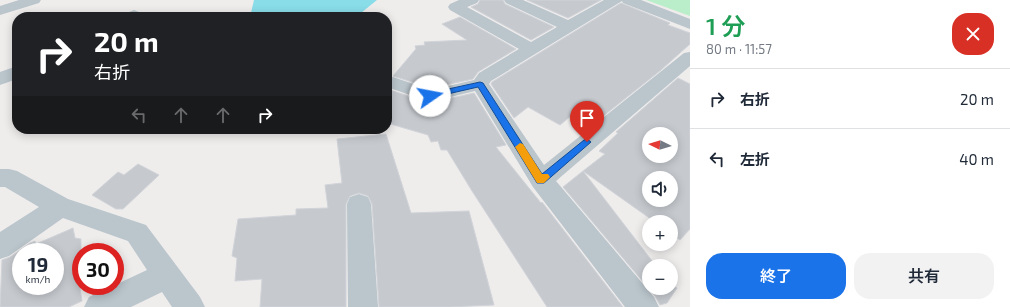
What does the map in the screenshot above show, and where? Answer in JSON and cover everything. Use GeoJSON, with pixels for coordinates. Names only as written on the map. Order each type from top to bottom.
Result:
{"type":"FeatureCollection","features":[{"type":"Feature","properties":{"kind":"street"},"geometry":{"type":"LineString","coordinates":[[0,12],[34,0]]}},
{"type":"Feature","properties":{"kind":"street"},"geometry":{"type":"LineString","coordinates":[[472,0],[455,8],[532,49]]}},
{"type":"Feature","properties":{"kind":"street"},"geometry":{"type":"LineString","coordinates":[[511,0],[570,27]]}},
{"type":"Feature","properties":{"kind":"street"},"geometry":{"type":"LineString","coordinates":[[628,0],[690,24]]}},
{"type":"Feature","properties":{"kind":"street"},"geometry":{"type":"LineString","coordinates":[[393,83],[430,96],[480,84],[485,77],[570,27],[600,2]]}},
{"type":"Feature","properties":{"kind":"street"},"geometry":{"type":"LineString","coordinates":[[541,180],[690,57]]}},
{"type":"Feature","properties":{"kind":"street"},"geometry":{"type":"LineString","coordinates":[[0,79],[12,74]]}},
{"type":"Feature","properties":{"kind":"street"},"geometry":{"type":"LineString","coordinates":[[480,84],[541,180],[644,307]]}},
{"type":"Feature","properties":{"kind":"street"},"geometry":{"type":"LineString","coordinates":[[0,178],[9,178],[60,207],[137,233],[190,307]]}},
{"type":"Feature","properties":{"kind":"street"},"geometry":{"type":"LineString","coordinates":[[359,204],[363,307]]}},
{"type":"Feature","properties":{"kind":"street"},"geometry":{"type":"LineString","coordinates":[[0,247],[60,207]]}},
{"type":"Feature","properties":{"kind":"street"},"geometry":{"type":"LineString","coordinates":[[99,307],[167,275]]}},
{"type":"Feature","properties":{"kind":"green space"},"geometry":{"type":"Polygon","coordinates":[[[646,0],[690,0],[690,16],[646,0]]]}},
{"type":"Feature","properties":{"kind":"water"},"geometry":{"type":"Polygon","coordinates":[[[254,0],[377,0],[362,12],[251,12],[254,0]]]}},
{"type":"Feature","properties":{"kind":"building"},"geometry":{"type":"Polygon","coordinates":[[[480,0],[503,0],[505,4],[554,27],[531,40],[471,7],[478,4],[480,0]]]}},
{"type":"Feature","properties":{"kind":"building"},"geometry":{"type":"Polygon","coordinates":[[[527,0],[601,0],[568,18],[527,0]]]}},
{"type":"Feature","properties":{"kind":"building"},"geometry":{"type":"Polygon","coordinates":[[[621,3],[670,23],[668,25],[690,33],[690,44],[661,70],[597,121],[578,110],[560,125],[528,107],[514,118],[491,84],[492,82],[621,3]]]}},
{"type":"Feature","properties":{"kind":"building"},"geometry":{"type":"Polygon","coordinates":[[[460,17],[516,49],[478,72],[473,79],[431,88],[393,76],[416,49],[415,46],[425,45],[424,42],[467,40],[442,24],[460,17]]]}},
{"type":"Feature","properties":{"kind":"building"},"geometry":{"type":"Polygon","coordinates":[[[678,78],[690,84],[690,229],[680,240],[678,239],[678,215],[645,215],[583,171],[605,154],[599,151],[618,133],[616,132],[678,78]]]}},
{"type":"Feature","properties":{"kind":"building"},"geometry":{"type":"Polygon","coordinates":[[[392,91],[430,103],[474,93],[506,145],[496,147],[541,203],[542,202],[623,307],[547,307],[447,150],[441,150],[438,141],[431,142],[428,135],[392,124],[392,91]]]}},
{"type":"Feature","properties":{"kind":"building"},"geometry":{"type":"Polygon","coordinates":[[[386,134],[411,213],[469,211],[494,305],[449,307],[379,307],[372,204],[368,196],[359,193],[350,196],[346,204],[346,307],[260,307],[262,279],[235,281],[237,258],[232,256],[238,219],[296,215],[296,209],[328,208],[325,185],[342,183],[337,139],[386,134]]]}},
{"type":"Feature","properties":{"kind":"building"},"geometry":{"type":"Polygon","coordinates":[[[138,164],[159,175],[123,209],[116,209],[92,195],[118,172],[124,175],[138,164]]]}},
{"type":"Feature","properties":{"kind":"building"},"geometry":{"type":"Polygon","coordinates":[[[583,171],[642,248],[642,251],[644,251],[651,259],[642,259],[642,281],[563,187],[583,171]]]}},
{"type":"Feature","properties":{"kind":"building"},"geometry":{"type":"Polygon","coordinates":[[[73,228],[75,238],[81,239],[81,243],[72,243],[72,295],[81,295],[82,301],[69,307],[0,307],[2,260],[12,256],[12,295],[64,295],[64,243],[38,243],[73,228]]]}},
{"type":"Feature","properties":{"kind":"building"},"geometry":{"type":"Polygon","coordinates":[[[654,295],[672,295],[667,303],[660,305],[654,295]]]}},
{"type":"Feature","properties":{"kind":"slow traffic"},"geometry":{"type":"LineString","coordinates":[[520,147],[541,180],[545,177]]}},
{"type":"Feature","properties":{"kind":"route"},"geometry":{"type":"LineString","coordinates":[[430,96],[480,84],[541,180],[587,142]]}}]}
